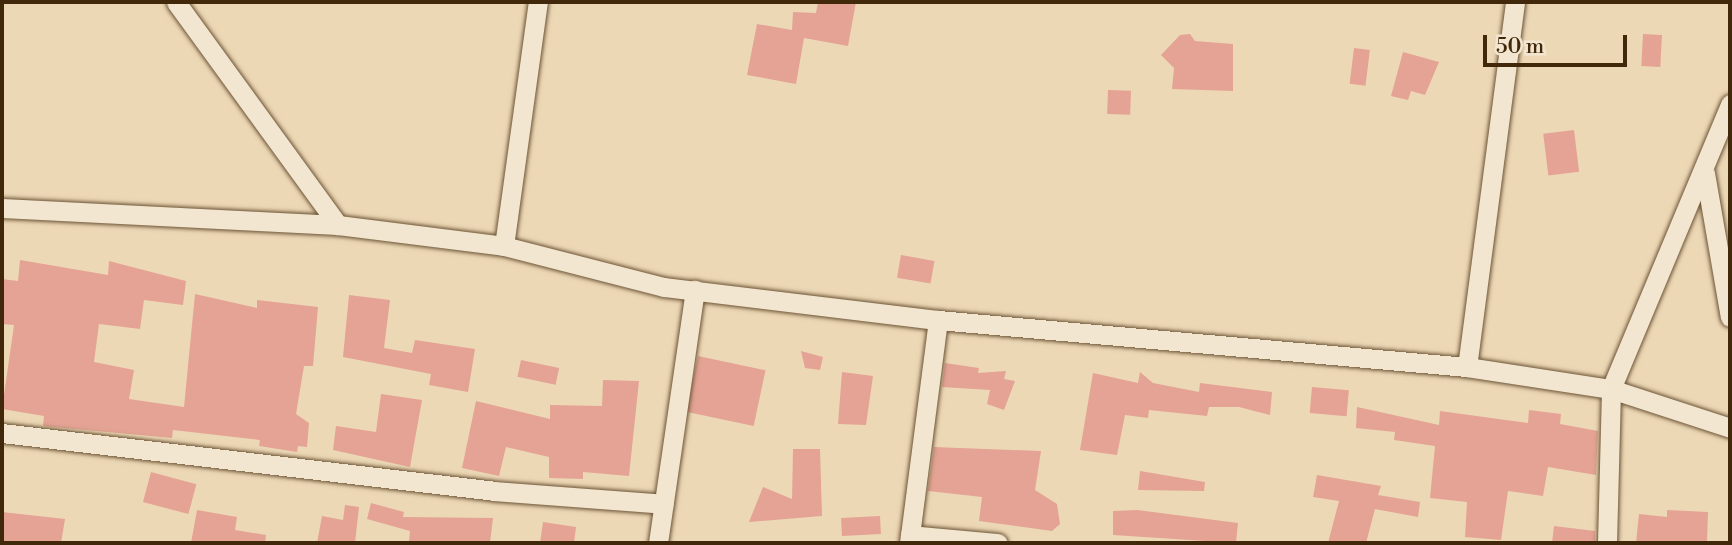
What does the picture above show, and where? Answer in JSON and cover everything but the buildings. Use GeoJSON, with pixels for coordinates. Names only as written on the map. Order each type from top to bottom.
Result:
{"type":"FeatureCollection","features":[{"type":"Feature","properties":{"kind":"street"},"geometry":{"type":"LineString","coordinates":[[176,2],[338,225]]}},
{"type":"Feature","properties":{"kind":"street"},"geometry":{"type":"LineString","coordinates":[[504,246],[538,2]]}},
{"type":"Feature","properties":{"kind":"street"},"geometry":{"type":"LineString","coordinates":[[1467,367],[1514,2]]}},
{"type":"Feature","properties":{"kind":"street"},"geometry":{"type":"LineString","coordinates":[[1607,543],[1611,389],[1705,172],[1730,104]]}},
{"type":"Feature","properties":{"kind":"street"},"geometry":{"type":"LineString","coordinates":[[1705,172],[1730,317]]}},
{"type":"Feature","properties":{"kind":"street"},"geometry":{"type":"LineString","coordinates":[[2,208],[338,225],[504,246],[695,290],[938,320],[1467,367],[1611,389],[1730,428]]}},
{"type":"Feature","properties":{"kind":"street"},"geometry":{"type":"LineString","coordinates":[[658,543],[695,290]]}},
{"type":"Feature","properties":{"kind":"street"},"geometry":{"type":"LineString","coordinates":[[938,320],[910,539],[998,543]]}},
{"type":"Feature","properties":{"kind":"street"},"geometry":{"type":"LineString","coordinates":[[2,433],[493,491],[664,504]]}}]}
